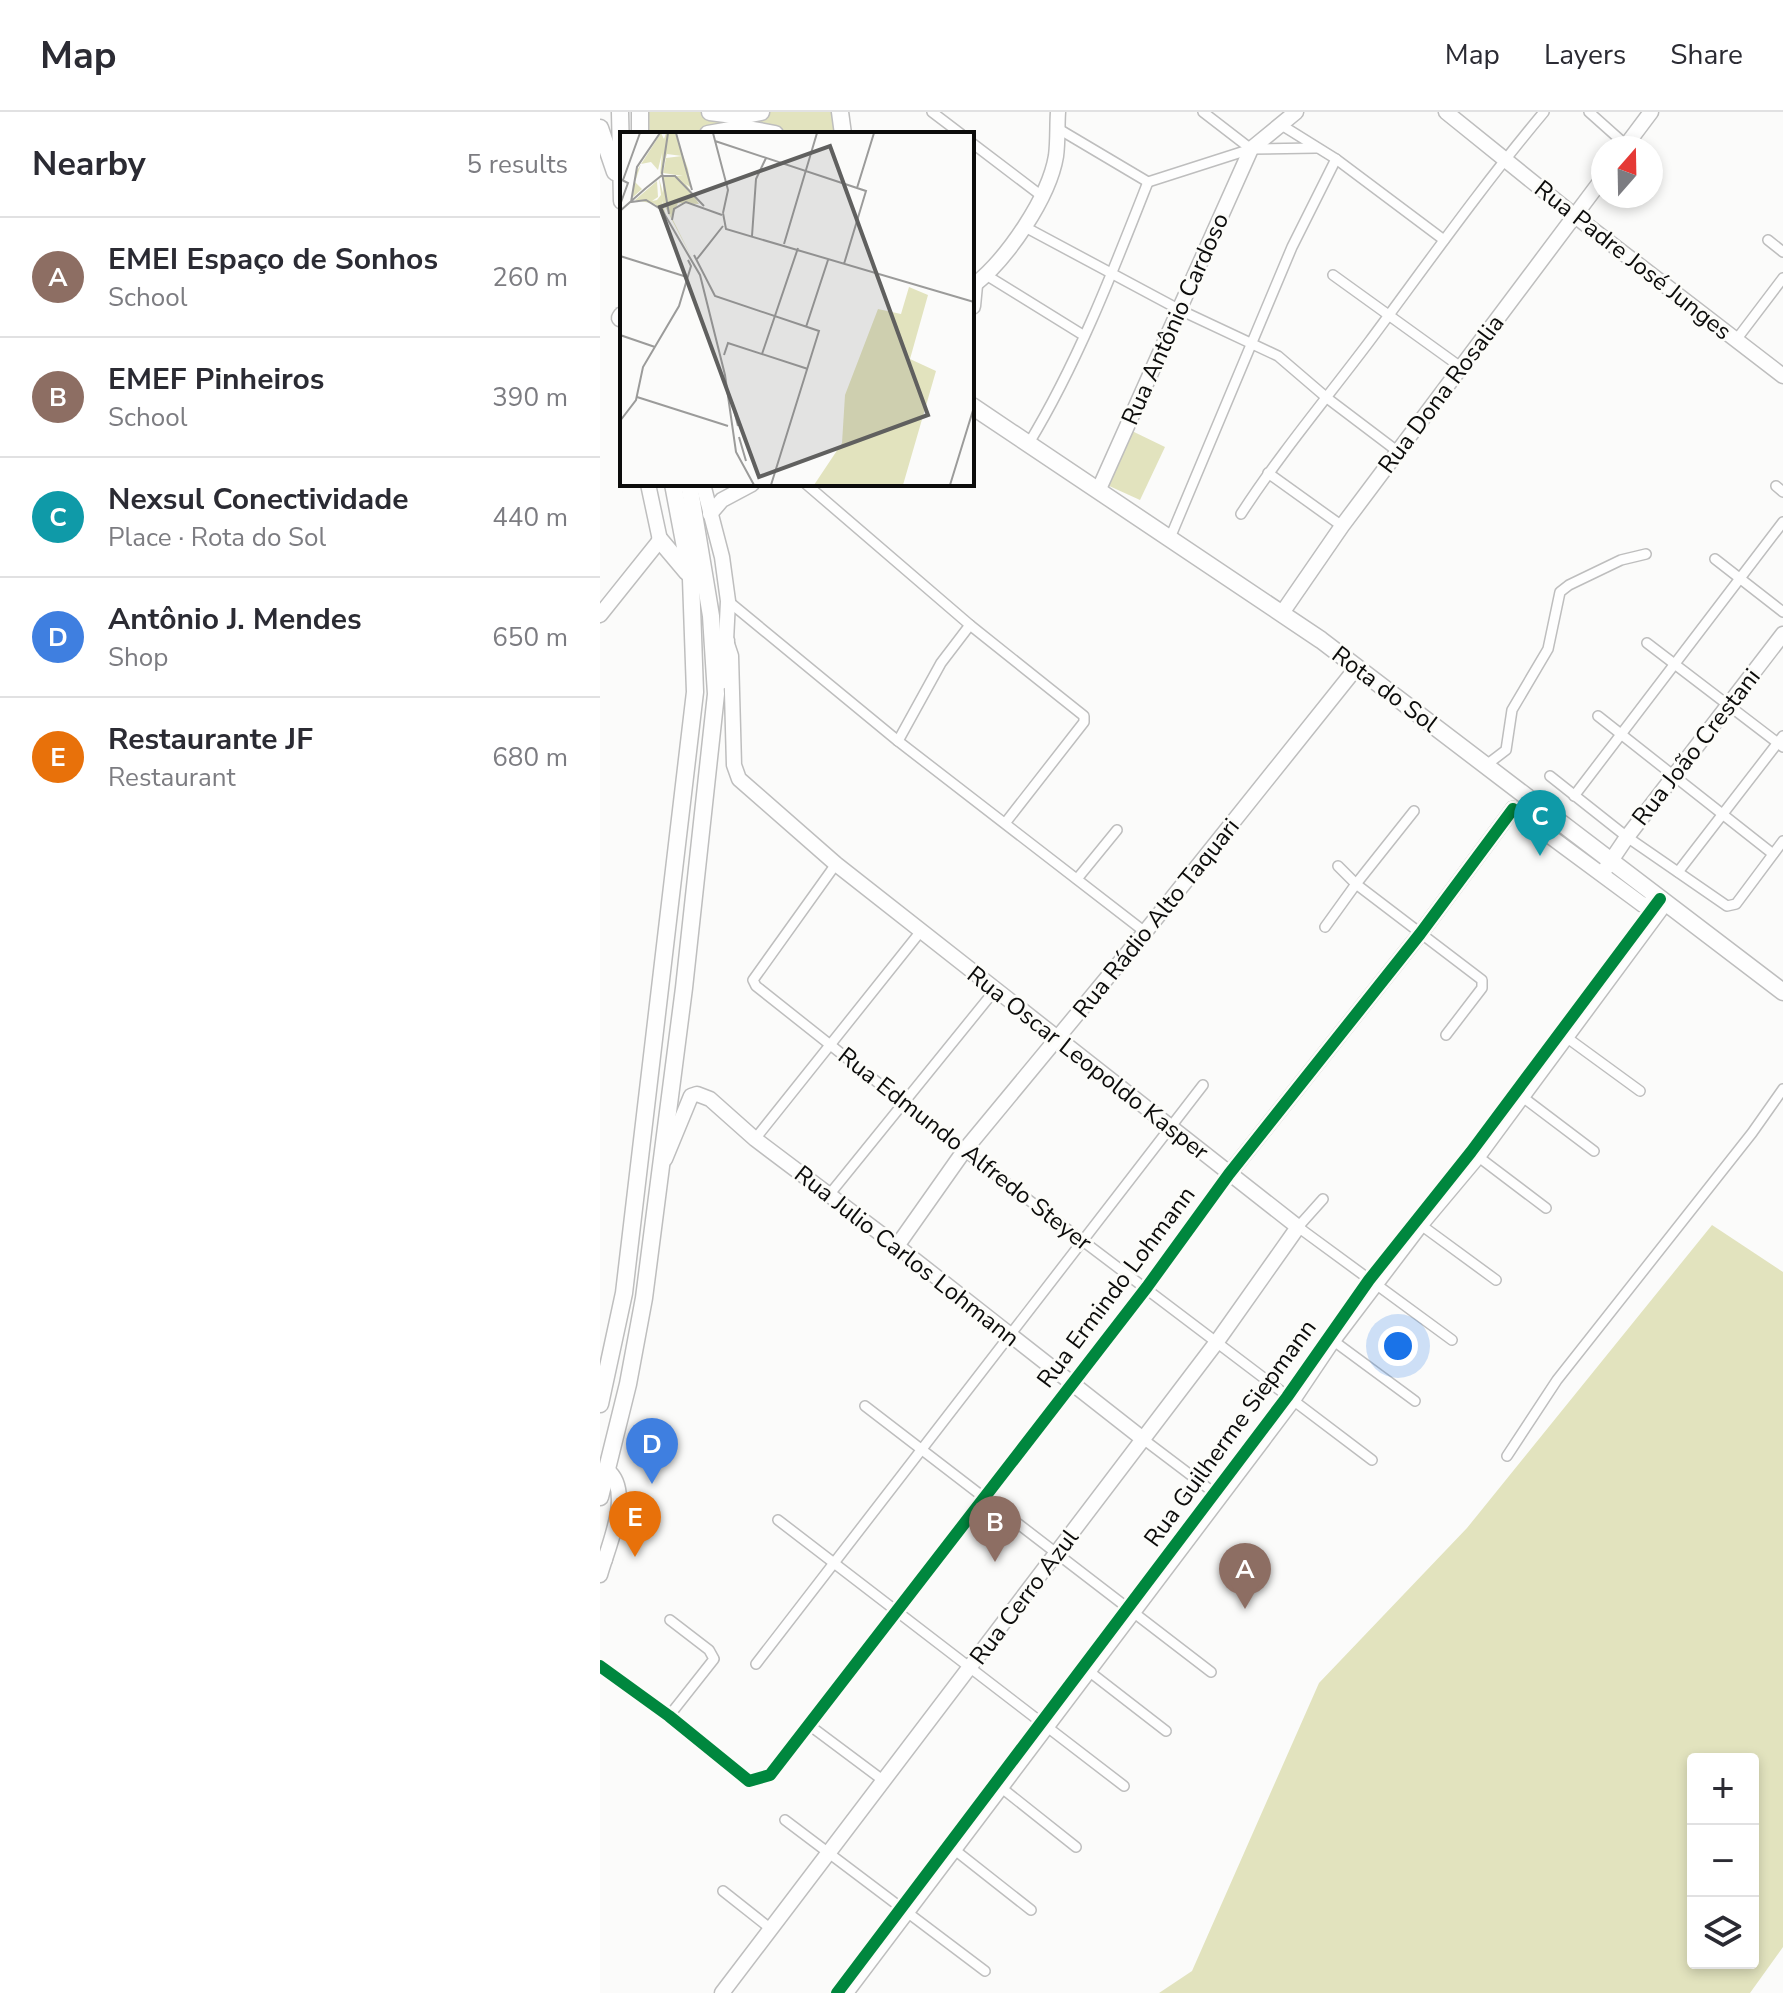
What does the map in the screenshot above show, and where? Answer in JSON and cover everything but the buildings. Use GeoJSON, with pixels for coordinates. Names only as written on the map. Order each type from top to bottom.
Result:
{"type":"FeatureCollection","features":[{"type":"Feature","properties":{"kind":"highway"},"geometry":{"type":"LineString","coordinates":[[620,112],[620,132]]}},
{"type":"Feature","properties":{"kind":"highway"},"geometry":{"type":"LineString","coordinates":[[710,112],[741,116],[761,112]]}},
{"type":"Feature","properties":{"kind":"highway"},"geometry":{"type":"LineString","coordinates":[[840,112],[843,132]]}},
{"type":"Feature","properties":{"kind":"highway"},"geometry":{"type":"LineString","coordinates":[[600,128],[620,194]]}},
{"type":"Feature","properties":{"kind":"highway"},"geometry":{"type":"LineString","coordinates":[[719,132],[742,128],[764,132]]}},
{"type":"Feature","properties":{"kind":"highway","name":"Rota do Sol"},"geometry":{"type":"LineString","coordinates":[[974,407],[1282,613],[1357,667],[1513,788],[1606,868],[1783,992]]}},
{"type":"Feature","properties":{"kind":"highway"},"geometry":{"type":"LineString","coordinates":[[600,1404],[624,1293],[691,729],[695,656],[691,579],[673,486]]}},
{"type":"Feature","properties":{"kind":"highway"},"geometry":{"type":"LineString","coordinates":[[600,1497],[639,1323],[661,1167],[716,694],[711,616],[689,486]]}},
{"type":"Feature","properties":{"kind":"highway"},"geometry":{"type":"LineString","coordinates":[[660,540],[691,579]]}},
{"type":"Feature","properties":{"kind":"highway"},"geometry":{"type":"LineString","coordinates":[[716,694],[723,675],[727,634]]}},
{"type":"Feature","properties":{"kind":"street"},"geometry":{"type":"LineString","coordinates":[[932,112],[958,132]]}},
{"type":"Feature","properties":{"kind":"street"},"geometry":{"type":"LineString","coordinates":[[1058,112],[1056,157],[1043,197],[1025,227],[975,284],[1083,335]]}},
{"type":"Feature","properties":{"kind":"street"},"geometry":{"type":"LineString","coordinates":[[1203,112],[1251,149]]}},
{"type":"Feature","properties":{"kind":"street"},"geometry":{"type":"LineString","coordinates":[[1251,149],[1283,126],[1296,112]]}},
{"type":"Feature","properties":{"kind":"street","name":"Rua Padre José Junges"},"geometry":{"type":"LineString","coordinates":[[1446,112],[1783,376]]}},
{"type":"Feature","properties":{"kind":"street"},"geometry":{"type":"LineString","coordinates":[[1241,514],[1268,473],[1504,159],[1544,112]]}},
{"type":"Feature","properties":{"kind":"street"},"geometry":{"type":"LineString","coordinates":[[1589,112],[1614,136]]}},
{"type":"Feature","properties":{"kind":"street"},"geometry":{"type":"LineString","coordinates":[[1633,136],[1651,112]]}},
{"type":"Feature","properties":{"kind":"street"},"geometry":{"type":"LineString","coordinates":[[1283,126],[1336,159],[1444,240]]}},
{"type":"Feature","properties":{"kind":"street"},"geometry":{"type":"LineString","coordinates":[[1057,128],[1148,182],[1251,149],[1316,148]]}},
{"type":"Feature","properties":{"kind":"street"},"geometry":{"type":"LineString","coordinates":[[974,145],[1043,197]]}},
{"type":"Feature","properties":{"kind":"street","name":"Rua Antônio Cardoso"},"geometry":{"type":"LineString","coordinates":[[1099,489],[1251,149]]}},
{"type":"Feature","properties":{"kind":"street"},"geometry":{"type":"LineString","coordinates":[[1170,538],[1292,247],[1336,159]]}},
{"type":"Feature","properties":{"kind":"street"},"geometry":{"type":"LineString","coordinates":[[1029,443],[1112,275],[1148,182]]}},
{"type":"Feature","properties":{"kind":"street","name":"Rua Dona Rosalia"},"geometry":{"type":"LineString","coordinates":[[1282,613],[1397,451],[1591,194]]}},
{"type":"Feature","properties":{"kind":"street"},"geometry":{"type":"LineString","coordinates":[[1025,227],[1180,310],[1278,356],[1397,451]]}},
{"type":"Feature","properties":{"kind":"street"},"geometry":{"type":"LineString","coordinates":[[1768,240],[1783,252]]}},
{"type":"Feature","properties":{"kind":"street"},"geometry":{"type":"LineString","coordinates":[[1333,275],[1462,368]]}},
{"type":"Feature","properties":{"kind":"street"},"geometry":{"type":"LineString","coordinates":[[1736,340],[1783,278]]}},
{"type":"Feature","properties":{"kind":"street"},"geometry":{"type":"LineString","coordinates":[[1268,473],[1342,526]]}},
{"type":"Feature","properties":{"kind":"street"},"geometry":{"type":"LineString","coordinates":[[600,615],[605,599],[660,540],[648,486]]}},
{"type":"Feature","properties":{"kind":"street"},"geometry":{"type":"LineString","coordinates":[[704,486],[713,505],[722,557],[728,601],[727,634]]}},
{"type":"Feature","properties":{"kind":"street"},"geometry":{"type":"LineString","coordinates":[[713,505],[748,486]]}},
{"type":"Feature","properties":{"kind":"street"},"geometry":{"type":"LineString","coordinates":[[808,486],[970,625],[1084,716],[1084,722],[1006,822]]}},
{"type":"Feature","properties":{"kind":"street"},"geometry":{"type":"LineString","coordinates":[[1574,796],[1783,522]]}},
{"type":"Feature","properties":{"kind":"street"},"geometry":{"type":"LineString","coordinates":[[1485,766],[1506,750],[1512,710],[1548,649],[1560,592],[1621,560],[1646,554]]}},
{"type":"Feature","properties":{"kind":"street"},"geometry":{"type":"LineString","coordinates":[[1715,559],[1783,612]]}},
{"type":"Feature","properties":{"kind":"street"},"geometry":{"type":"LineString","coordinates":[[728,601],[898,741],[1145,932]]}},
{"type":"Feature","properties":{"kind":"street"},"geometry":{"type":"LineString","coordinates":[[727,634],[748,620]]}},
{"type":"Feature","properties":{"kind":"street"},"geometry":{"type":"LineString","coordinates":[[898,741],[941,663],[970,625]]}},
{"type":"Feature","properties":{"kind":"street","name":"Rua Oscar Leopoldo Kasper"},"geometry":{"type":"LineString","coordinates":[[727,634],[732,665],[735,773],[744,784],[836,864],[1169,1128],[1452,1340]]}},
{"type":"Feature","properties":{"kind":"street","name":"Rua João Crestani"},"geometry":{"type":"LineString","coordinates":[[1606,868],[1783,634]]}},
{"type":"Feature","properties":{"kind":"street"},"geometry":{"type":"LineString","coordinates":[[1647,643],[1781,742],[1678,872]]}},
{"type":"Feature","properties":{"kind":"street","name":"Rua Rádio Alto Taquari"},"geometry":{"type":"LineString","coordinates":[[897,1246],[964,1151],[1145,932],[1357,667]]}},
{"type":"Feature","properties":{"kind":"street"},"geometry":{"type":"LineString","coordinates":[[1598,716],[1773,854]]}},
{"type":"Feature","properties":{"kind":"street"},"geometry":{"type":"LineString","coordinates":[[1550,776],[1627,837],[1727,906],[1736,904],[1783,841]]}},
{"type":"Feature","properties":{"kind":"street"},"geometry":{"type":"LineString","coordinates":[[1513,788],[1513,809],[1606,868]]}},
{"type":"Feature","properties":{"kind":"street","name":"Rua Ermindo Lohmann"},"geometry":{"type":"LineString","coordinates":[[669,1716],[749,1781],[770,1775],[1147,1287],[1229,1174],[1420,934],[1513,809]]}},
{"type":"Feature","properties":{"kind":"street"},"geometry":{"type":"LineString","coordinates":[[1325,927],[1414,811]]}},
{"type":"Feature","properties":{"kind":"street"},"geometry":{"type":"LineString","coordinates":[[1077,879],[1117,830]]}},
{"type":"Feature","properties":{"kind":"street","name":"Rua Edmundo Alfredo Steyer"},"geometry":{"type":"LineString","coordinates":[[836,864],[753,980],[756,986],[964,1151],[1372,1460]]}},
{"type":"Feature","properties":{"kind":"street"},"geometry":{"type":"LineString","coordinates":[[1338,866],[1356,884],[1482,980],[1482,988],[1446,1035]]}},
{"type":"Feature","properties":{"kind":"street","name":"Rua Guilherme Siepmann"},"geometry":{"type":"LineString","coordinates":[[1419,1224],[1451,1194],[1657,905]]}},
{"type":"Feature","properties":{"kind":"street"},"geometry":{"type":"LineString","coordinates":[[755,1139],[921,931]]}},
{"type":"Feature","properties":{"kind":"street"},"geometry":{"type":"LineString","coordinates":[[829,1195],[995,990]]}},
{"type":"Feature","properties":{"kind":"street"},"geometry":{"type":"LineString","coordinates":[[1565,1035],[1640,1091]]}},
{"type":"Feature","properties":{"kind":"street"},"geometry":{"type":"LineString","coordinates":[[756,1664],[1080,1240],[1203,1085]]}},
{"type":"Feature","properties":{"kind":"street"},"geometry":{"type":"LineString","coordinates":[[1507,1456],[1557,1380],[1752,1133],[1783,1089]]}},
{"type":"Feature","properties":{"kind":"street","name":"Rua Julio Carlos Lohmann"},"geometry":{"type":"LineString","coordinates":[[661,1167],[691,1096],[697,1094],[710,1099],[755,1139],[1218,1496]]}},
{"type":"Feature","properties":{"kind":"street"},"geometry":{"type":"LineString","coordinates":[[1520,1094],[1594,1151]]}},
{"type":"Feature","properties":{"kind":"street"},"geometry":{"type":"LineString","coordinates":[[1476,1155],[1546,1208]]}},
{"type":"Feature","properties":{"kind":"street","name":"Rua Guilherme Siepmann"},"geometry":{"type":"LineString","coordinates":[[849,1993],[904,1912],[1291,1400],[1373,1283],[1419,1224],[1442,1187],[1476,1155]]}},
{"type":"Feature","properties":{"kind":"street"},"geometry":{"type":"LineString","coordinates":[[1442,1187],[1451,1194]]}},
{"type":"Feature","properties":{"kind":"street","name":"Rua Cerro Azul"},"geometry":{"type":"LineString","coordinates":[[722,1993],[1057,1555],[1216,1343],[1298,1227],[1323,1199]]}},
{"type":"Feature","properties":{"kind":"street"},"geometry":{"type":"LineString","coordinates":[[1419,1224],[1496,1280]]}},
{"type":"Feature","properties":{"kind":"street"},"geometry":{"type":"LineString","coordinates":[[1332,1340],[1415,1401]]}},
{"type":"Feature","properties":{"kind":"street"},"geometry":{"type":"LineString","coordinates":[[865,1406],[1211,1672]]}},
{"type":"Feature","properties":{"kind":"street"},"geometry":{"type":"LineString","coordinates":[[601,1566],[620,1498],[618,1482],[607,1470]]}},
{"type":"Feature","properties":{"kind":"street"},"geometry":{"type":"LineString","coordinates":[[778,1520],[1124,1786]]}},
{"type":"Feature","properties":{"kind":"street"},"geometry":{"type":"LineString","coordinates":[[600,1666],[669,1716],[714,1659],[709,1650],[670,1620]]}},
{"type":"Feature","properties":{"kind":"street"},"geometry":{"type":"LineString","coordinates":[[1086,1669],[1166,1731]]}},
{"type":"Feature","properties":{"kind":"street"},"geometry":{"type":"LineString","coordinates":[[809,1725],[884,1781]]}},
{"type":"Feature","properties":{"kind":"street"},"geometry":{"type":"LineString","coordinates":[[999,1786],[1076,1847]]}},
{"type":"Feature","properties":{"kind":"street"},"geometry":{"type":"LineString","coordinates":[[785,1820],[985,1971]]}},
{"type":"Feature","properties":{"kind":"street"},"geometry":{"type":"LineString","coordinates":[[952,1848],[1031,1910]]}},
{"type":"Feature","properties":{"kind":"street"},"geometry":{"type":"LineString","coordinates":[[723,1891],[771,1929]]}},
{"type":"Feature","properties":{"kind":"street","name":"Rua Guilherme Siepmann"},"geometry":{"type":"LineString","coordinates":[[837,1993],[904,1912]]}},
{"type":"Feature","properties":{"kind":"green space"},"geometry":{"type":"Polygon","coordinates":[[[644,112],[834,112],[836,132],[783,132],[769,126],[708,129],[702,132],[644,132],[644,112]]]}},
{"type":"Feature","properties":{"kind":"green space"},"geometry":{"type":"Polygon","coordinates":[[[1132,431],[1165,447],[1140,500],[1107,485],[1132,431]]]}},
{"type":"Feature","properties":{"kind":"green space"},"geometry":{"type":"Polygon","coordinates":[[[1712,1225],[1783,1272],[1783,1947],[1750,1993],[1159,1993],[1192,1971],[1319,1683],[1467,1528],[1712,1225]]]}},
{"type":"Feature","properties":{"kind":"cycle path"},"geometry":{"type":"LineString","coordinates":[[600,1666],[669,1716],[749,1781],[770,1775],[1147,1287],[1229,1174],[1420,934],[1513,809]]}},
{"type":"Feature","properties":{"kind":"cycle path"},"geometry":{"type":"LineString","coordinates":[[837,1993],[1287,1397],[1369,1280],[1471,1152],[1660,899]]}},
{"type":"Feature","properties":{"kind":"place","name":"Nexsul Conectividade"},"geometry":{"type":"Point","coordinates":[1540,856]}},
{"type":"Feature","properties":{"kind":"place","name":"Antônio J. Mendes"},"geometry":{"type":"Point","coordinates":[652,1484]}},
{"type":"Feature","properties":{"kind":"place","name":"Restaurante JF"},"geometry":{"type":"Point","coordinates":[635,1557]}},
{"type":"Feature","properties":{"kind":"place","name":"EMEF Pinheiros"},"geometry":{"type":"Point","coordinates":[995,1562]}},
{"type":"Feature","properties":{"kind":"place","name":"EMEI Espaço de Sonhos"},"geometry":{"type":"Point","coordinates":[1245,1609]}}]}
